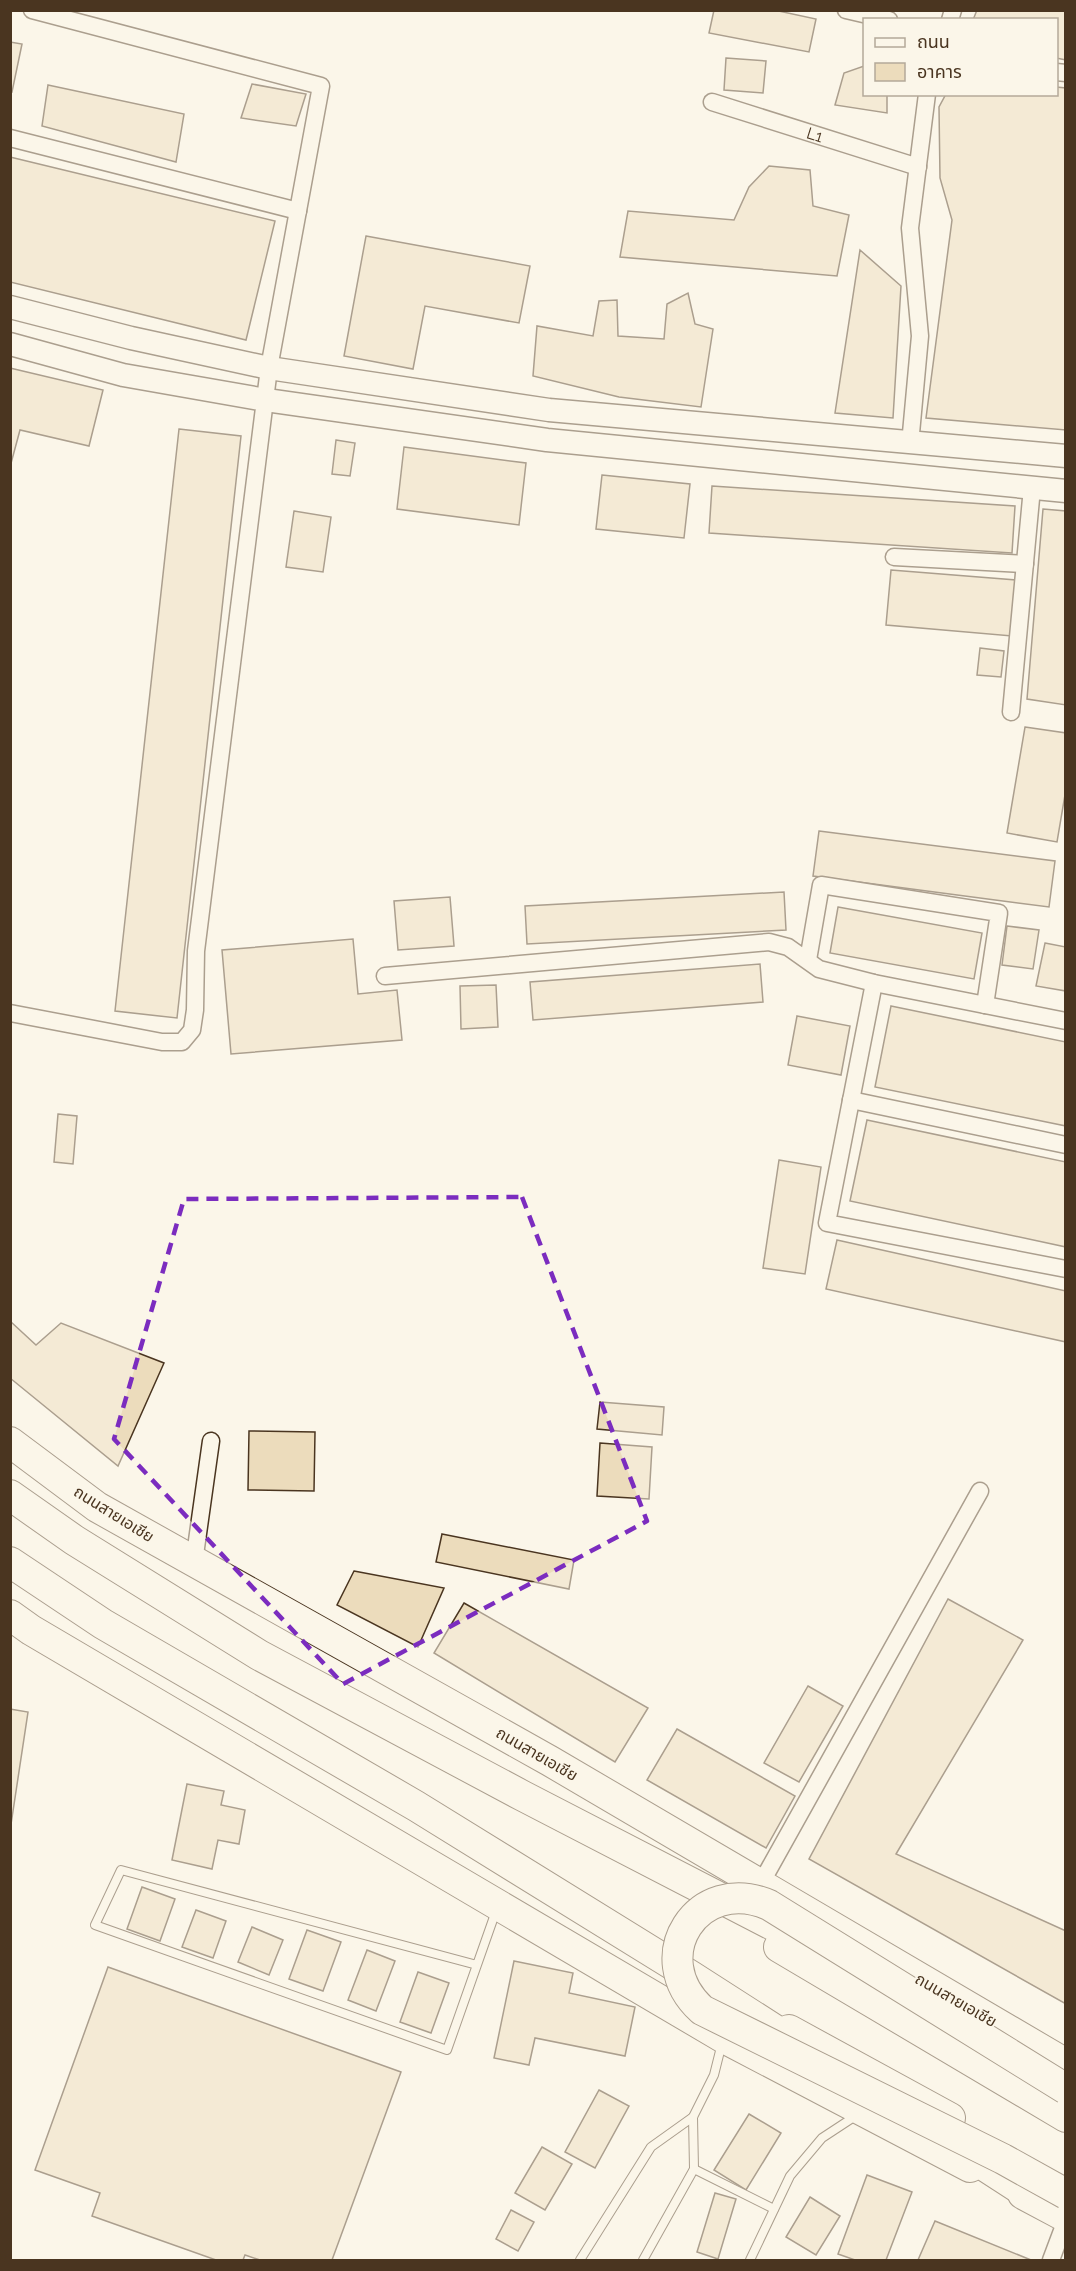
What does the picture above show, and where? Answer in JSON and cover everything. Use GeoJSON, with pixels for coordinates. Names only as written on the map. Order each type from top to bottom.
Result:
{"type":"FeatureCollection","features":[{"type":"Feature","properties":{"kind":"highway","name":"ถนนสายเอเชีย"},"geometry":{"type":"LineString","coordinates":[[10,1442],[97,1507],[550,1761],[1065,2064]]}},
{"type":"Feature","properties":{"kind":"highway","name":"ถนนสายเอเชีย"},"geometry":{"type":"LineString","coordinates":[[10,1495],[74,1540],[260,1655],[523,1796],[1065,2078]]}},
{"type":"Feature","properties":{"kind":"highway"},"geometry":{"type":"LineString","coordinates":[[10,1562],[103,1624],[416,1806],[1060,2209]]}},
{"type":"Feature","properties":{"kind":"highway"},"geometry":{"type":"LineString","coordinates":[[10,1615],[724,2038],[862,2112],[1060,2209]]}},
{"type":"Feature","properties":{"kind":"highway"},"geometry":{"type":"LineString","coordinates":[[523,1796],[1065,2116]]}},
{"type":"Feature","properties":{"kind":"highway"},"geometry":{"type":"LineString","coordinates":[[1060,2209],[1003,2159],[702,2010],[693,2001],[680,1979],[677,1960],[680,1941],[692,1920],[711,1905],[734,1898],[758,1900],[1065,2089]]}},
{"type":"Feature","properties":{"kind":"highway"},"geometry":{"type":"LineString","coordinates":[[691,1976],[1065,2181]]}},
{"type":"Feature","properties":{"kind":"main road"},"geometry":{"type":"LineString","coordinates":[[10,307],[131,338],[269,368],[549,410],[910,444],[1065,456]]}},
{"type":"Feature","properties":{"kind":"main road"},"geometry":{"type":"LineString","coordinates":[[10,344],[123,375],[266,400],[547,440],[1065,491]]}},
{"type":"Feature","properties":{"kind":"street"},"geometry":{"type":"LineString","coordinates":[[10,1013],[162,1042],[182,1042],[192,1030],[195,1010],[196,951],[269,368],[321,86],[32,10]]}},
{"type":"Feature","properties":{"kind":"street"},"geometry":{"type":"LineString","coordinates":[[846,10],[880,18]]}},
{"type":"Feature","properties":{"kind":"street"},"geometry":{"type":"LineString","coordinates":[[910,444],[920,336],[910,228],[927,96]]}},
{"type":"Feature","properties":{"kind":"street","name":"L1"},"geometry":{"type":"LineString","coordinates":[[711,102],[918,167]]}},
{"type":"Feature","properties":{"kind":"street"},"geometry":{"type":"LineString","coordinates":[[10,138],[298,211]]}},
{"type":"Feature","properties":{"kind":"street"},"geometry":{"type":"LineString","coordinates":[[1011,712],[1032,488]]}},
{"type":"Feature","properties":{"kind":"street"},"geometry":{"type":"LineString","coordinates":[[894,557],[1025,564]]}},
{"type":"Feature","properties":{"kind":"street"},"geometry":{"type":"LineString","coordinates":[[808,960],[821,885],[999,913],[985,1005]]}},
{"type":"Feature","properties":{"kind":"street"},"geometry":{"type":"LineString","coordinates":[[385,976],[768,942],[788,946],[819,969],[874,983],[1065,1021]]}},
{"type":"Feature","properties":{"kind":"street"},"geometry":{"type":"LineString","coordinates":[[874,983],[827,1223],[1065,1269]]}},
{"type":"Feature","properties":{"kind":"street"},"geometry":{"type":"LineString","coordinates":[[851,1100],[1065,1145]]}},
{"type":"Feature","properties":{"kind":"street"},"geometry":{"type":"LineString","coordinates":[[194,1562],[212,1441]]}},
{"type":"Feature","properties":{"kind":"street"},"geometry":{"type":"LineString","coordinates":[[760,1885],[980,1491]]}},
{"type":"Feature","properties":{"kind":"street"},"geometry":{"type":"LineString","coordinates":[[1051,2260],[1060,2209]]}},
{"type":"Feature","properties":{"kind":"lane"},"geometry":{"type":"LineString","coordinates":[[477,1965],[121,1870],[95,1925],[447,2050],[477,1965],[498,1905]]}},
{"type":"Feature","properties":{"kind":"lane"},"geometry":{"type":"LineString","coordinates":[[580,2260],[651,2147],[693,2116],[714,2075],[724,2038]]}},
{"type":"Feature","properties":{"kind":"lane"},"geometry":{"type":"LineString","coordinates":[[750,2260],[790,2176],[822,2138],[862,2112]]}},
{"type":"Feature","properties":{"kind":"lane"},"geometry":{"type":"LineString","coordinates":[[643,2260],[694,2169],[693,2116]]}},
{"type":"Feature","properties":{"kind":"lane"},"geometry":{"type":"LineString","coordinates":[[694,2169],[774,2209]]}},
{"type":"Feature","properties":{"kind":"highlighted area"},"geometry":{"type":"Polygon","coordinates":[[[522,1197],[647,1521],[343,1684],[114,1439],[184,1199],[522,1197]]]}},
{"type":"Feature","properties":{"kind":"building"},"geometry":{"type":"Polygon","coordinates":[[[714,10],[774,10],[816,19],[809,52],[709,33],[714,10]]]}},
{"type":"Feature","properties":{"kind":"building"},"geometry":{"type":"Polygon","coordinates":[[[977,10],[1066,10],[1066,60],[1058,58],[1058,18],[974,18],[977,10]]]}},
{"type":"Feature","properties":{"kind":"building"},"geometry":{"type":"Polygon","coordinates":[[[10,42],[22,44],[12,92],[10,91],[10,42]]]}},
{"type":"Feature","properties":{"kind":"building"},"geometry":{"type":"Polygon","coordinates":[[[726,58],[766,61],[763,93],[724,90],[726,58]]]}},
{"type":"Feature","properties":{"kind":"building"},"geometry":{"type":"Polygon","coordinates":[[[863,66],[863,96],[887,96],[887,113],[835,105],[844,73],[863,66]]]}},
{"type":"Feature","properties":{"kind":"building"},"geometry":{"type":"Polygon","coordinates":[[[252,84],[306,94],[296,126],[241,118],[252,84]]]}},
{"type":"Feature","properties":{"kind":"building"},"geometry":{"type":"Polygon","coordinates":[[[48,85],[184,114],[176,162],[42,126],[48,85]]]}},
{"type":"Feature","properties":{"kind":"building"},"geometry":{"type":"Polygon","coordinates":[[[1058,87],[1066,88],[1066,430],[926,418],[952,220],[940,178],[939,107],[945,96],[1058,96],[1058,87]]]}},
{"type":"Feature","properties":{"kind":"building"},"geometry":{"type":"Polygon","coordinates":[[[10,157],[275,221],[246,340],[10,282],[10,157]]]}},
{"type":"Feature","properties":{"kind":"building"},"geometry":{"type":"Polygon","coordinates":[[[769,166],[810,170],[813,206],[849,215],[837,276],[620,257],[628,211],[734,220],[749,187],[769,166]]]}},
{"type":"Feature","properties":{"kind":"building"},"geometry":{"type":"Polygon","coordinates":[[[366,236],[530,266],[519,323],[425,306],[413,369],[344,356],[366,236]]]}},
{"type":"Feature","properties":{"kind":"building"},"geometry":{"type":"Polygon","coordinates":[[[860,250],[901,286],[893,418],[835,413],[860,250]]]}},
{"type":"Feature","properties":{"kind":"building"},"geometry":{"type":"Polygon","coordinates":[[[688,293],[695,324],[713,329],[701,407],[619,397],[533,376],[537,326],[593,336],[599,301],[617,300],[618,336],[664,339],[667,304],[688,293]]]}},
{"type":"Feature","properties":{"kind":"building"},"geometry":{"type":"Polygon","coordinates":[[[10,368],[103,390],[89,446],[20,430],[10,467],[10,368]]]}},
{"type":"Feature","properties":{"kind":"building"},"geometry":{"type":"Polygon","coordinates":[[[179,429],[241,436],[177,1018],[115,1011],[179,429]]]}},
{"type":"Feature","properties":{"kind":"building"},"geometry":{"type":"Polygon","coordinates":[[[336,440],[355,443],[350,476],[332,474],[336,440]]]}},
{"type":"Feature","properties":{"kind":"building"},"geometry":{"type":"Polygon","coordinates":[[[404,447],[526,463],[519,525],[397,509],[404,447]]]}},
{"type":"Feature","properties":{"kind":"building"},"geometry":{"type":"Polygon","coordinates":[[[602,475],[690,484],[684,538],[596,529],[602,475]]]}},
{"type":"Feature","properties":{"kind":"building"},"geometry":{"type":"Polygon","coordinates":[[[712,486],[1015,506],[1012,553],[709,533],[712,486]]]}},
{"type":"Feature","properties":{"kind":"building"},"geometry":{"type":"Polygon","coordinates":[[[1043,509],[1066,511],[1066,705],[1027,699],[1043,509]]]}},
{"type":"Feature","properties":{"kind":"building"},"geometry":{"type":"Polygon","coordinates":[[[294,511],[331,517],[323,572],[286,567],[294,511]]]}},
{"type":"Feature","properties":{"kind":"building"},"geometry":{"type":"Polygon","coordinates":[[[891,570],[1016,580],[1012,636],[886,625],[891,570]]]}},
{"type":"Feature","properties":{"kind":"building"},"geometry":{"type":"Polygon","coordinates":[[[980,648],[1004,651],[1001,677],[977,675],[980,648]]]}},
{"type":"Feature","properties":{"kind":"building"},"geometry":{"type":"Polygon","coordinates":[[[1025,727],[1066,733],[1066,789],[1057,842],[1007,833],[1025,727]]]}},
{"type":"Feature","properties":{"kind":"building"},"geometry":{"type":"Polygon","coordinates":[[[819,831],[1055,861],[1049,907],[813,876],[819,831]]]}},
{"type":"Feature","properties":{"kind":"building"},"geometry":{"type":"Polygon","coordinates":[[[784,892],[786,930],[527,944],[525,906],[784,892]]]}},
{"type":"Feature","properties":{"kind":"building"},"geometry":{"type":"Polygon","coordinates":[[[450,897],[454,946],[398,950],[394,901],[450,897]]]}},
{"type":"Feature","properties":{"kind":"building"},"geometry":{"type":"Polygon","coordinates":[[[838,907],[982,933],[974,979],[830,953],[838,907]]]}},
{"type":"Feature","properties":{"kind":"building"},"geometry":{"type":"Polygon","coordinates":[[[1007,926],[1039,930],[1033,969],[1002,965],[1007,926]]]}},
{"type":"Feature","properties":{"kind":"building"},"geometry":{"type":"Polygon","coordinates":[[[353,939],[358,994],[397,990],[402,1040],[231,1054],[222,950],[353,939]]]}},
{"type":"Feature","properties":{"kind":"building"},"geometry":{"type":"Polygon","coordinates":[[[1045,943],[1066,947],[1066,991],[1036,986],[1045,943]]]}},
{"type":"Feature","properties":{"kind":"building"},"geometry":{"type":"Polygon","coordinates":[[[760,964],[763,1002],[533,1020],[530,982],[760,964]]]}},
{"type":"Feature","properties":{"kind":"building"},"geometry":{"type":"Polygon","coordinates":[[[496,985],[498,1027],[461,1029],[460,986],[496,985]]]}},
{"type":"Feature","properties":{"kind":"building"},"geometry":{"type":"Polygon","coordinates":[[[891,1006],[1066,1042],[1066,1126],[875,1087],[891,1006]]]}},
{"type":"Feature","properties":{"kind":"building"},"geometry":{"type":"Polygon","coordinates":[[[797,1016],[850,1026],[841,1075],[788,1065],[797,1016]]]}},
{"type":"Feature","properties":{"kind":"building"},"geometry":{"type":"Polygon","coordinates":[[[58,1114],[77,1116],[73,1164],[54,1162],[58,1114]]]}},
{"type":"Feature","properties":{"kind":"building"},"geometry":{"type":"Polygon","coordinates":[[[867,1120],[1066,1162],[1066,1247],[850,1201],[867,1120]]]}},
{"type":"Feature","properties":{"kind":"building"},"geometry":{"type":"Polygon","coordinates":[[[779,1160],[821,1167],[805,1274],[763,1268],[779,1160]]]}},
{"type":"Feature","properties":{"kind":"building"},"geometry":{"type":"Polygon","coordinates":[[[837,1240],[1066,1291],[1066,1342],[826,1289],[837,1240]]]}},
{"type":"Feature","properties":{"kind":"building"},"geometry":{"type":"Polygon","coordinates":[[[10,1321],[36,1345],[61,1323],[164,1363],[118,1466],[10,1378],[10,1321]]]}},
{"type":"Feature","properties":{"kind":"building"},"geometry":{"type":"Polygon","coordinates":[[[600,1402],[664,1407],[662,1435],[597,1429],[600,1402]]]}},
{"type":"Feature","properties":{"kind":"building"},"geometry":{"type":"Polygon","coordinates":[[[249,1431],[315,1432],[314,1491],[248,1490],[249,1431]]]}},
{"type":"Feature","properties":{"kind":"building"},"geometry":{"type":"Polygon","coordinates":[[[600,1443],[652,1447],[649,1499],[597,1496],[600,1443]]]}},
{"type":"Feature","properties":{"kind":"building"},"geometry":{"type":"Polygon","coordinates":[[[442,1534],[574,1560],[569,1589],[436,1562],[442,1534]]]}},
{"type":"Feature","properties":{"kind":"building"},"geometry":{"type":"Polygon","coordinates":[[[354,1571],[444,1588],[418,1647],[337,1605],[354,1571]]]}},
{"type":"Feature","properties":{"kind":"building"},"geometry":{"type":"Polygon","coordinates":[[[948,1599],[1023,1640],[896,1854],[1066,1931],[1066,2004],[809,1859],[948,1599]]]}},
{"type":"Feature","properties":{"kind":"building"},"geometry":{"type":"Polygon","coordinates":[[[464,1603],[648,1708],[615,1762],[434,1653],[464,1603]]]}},
{"type":"Feature","properties":{"kind":"building"},"geometry":{"type":"Polygon","coordinates":[[[808,1686],[843,1706],[799,1782],[764,1763],[808,1686]]]}},
{"type":"Feature","properties":{"kind":"building"},"geometry":{"type":"Polygon","coordinates":[[[10,1709],[28,1712],[10,1831],[10,1709]]]}},
{"type":"Feature","properties":{"kind":"building"},"geometry":{"type":"Polygon","coordinates":[[[677,1729],[795,1796],[766,1848],[647,1780],[677,1729]]]}},
{"type":"Feature","properties":{"kind":"building"},"geometry":{"type":"Polygon","coordinates":[[[187,1784],[224,1791],[221,1805],[245,1810],[239,1844],[218,1840],[212,1869],[172,1860],[187,1784]]]}},
{"type":"Feature","properties":{"kind":"building"},"geometry":{"type":"Polygon","coordinates":[[[142,1887],[175,1899],[160,1941],[127,1929],[142,1887]]]}},
{"type":"Feature","properties":{"kind":"building"},"geometry":{"type":"Polygon","coordinates":[[[196,1910],[226,1921],[213,1958],[182,1947],[196,1910]]]}},
{"type":"Feature","properties":{"kind":"building"},"geometry":{"type":"Polygon","coordinates":[[[252,1927],[283,1940],[269,1975],[238,1962],[252,1927]]]}},
{"type":"Feature","properties":{"kind":"building"},"geometry":{"type":"Polygon","coordinates":[[[307,1930],[341,1942],[323,1991],[289,1979],[307,1930]]]}},
{"type":"Feature","properties":{"kind":"building"},"geometry":{"type":"Polygon","coordinates":[[[367,1950],[395,1961],[376,2011],[348,2000],[367,1950]]]}},
{"type":"Feature","properties":{"kind":"building"},"geometry":{"type":"Polygon","coordinates":[[[514,1961],[573,1973],[569,1993],[635,2007],[625,2056],[535,2038],[529,2065],[494,2058],[514,1961]]]}},
{"type":"Feature","properties":{"kind":"building"},"geometry":{"type":"Polygon","coordinates":[[[108,1967],[401,2072],[332,2260],[260,2260],[245,2255],[243,2260],[216,2260],[92,2216],[100,2193],[35,2170],[108,1967]]]}},
{"type":"Feature","properties":{"kind":"building"},"geometry":{"type":"Polygon","coordinates":[[[418,1972],[449,1983],[431,2033],[400,2022],[418,1972]]]}},
{"type":"Feature","properties":{"kind":"building"},"geometry":{"type":"Polygon","coordinates":[[[599,2090],[629,2106],[595,2168],[565,2152],[599,2090]]]}},
{"type":"Feature","properties":{"kind":"building"},"geometry":{"type":"Polygon","coordinates":[[[749,2114],[781,2133],[746,2190],[714,2170],[749,2114]]]}},
{"type":"Feature","properties":{"kind":"building"},"geometry":{"type":"Polygon","coordinates":[[[542,2147],[572,2164],[545,2210],[515,2193],[542,2147]]]}},
{"type":"Feature","properties":{"kind":"building"},"geometry":{"type":"Polygon","coordinates":[[[867,2175],[912,2192],[886,2260],[855,2260],[838,2254],[867,2175]]]}},
{"type":"Feature","properties":{"kind":"building"},"geometry":{"type":"Polygon","coordinates":[[[715,2193],[736,2199],[718,2259],[697,2252],[715,2193]]]}},
{"type":"Feature","properties":{"kind":"building"},"geometry":{"type":"Polygon","coordinates":[[[810,2197],[840,2216],[816,2255],[786,2237],[810,2197]]]}},
{"type":"Feature","properties":{"kind":"building"},"geometry":{"type":"Polygon","coordinates":[[[511,2210],[534,2222],[518,2251],[496,2239],[511,2210]]]}},
{"type":"Feature","properties":{"kind":"building"},"geometry":{"type":"Polygon","coordinates":[[[935,2221],[1031,2260],[918,2260],[935,2221]]]}}]}
